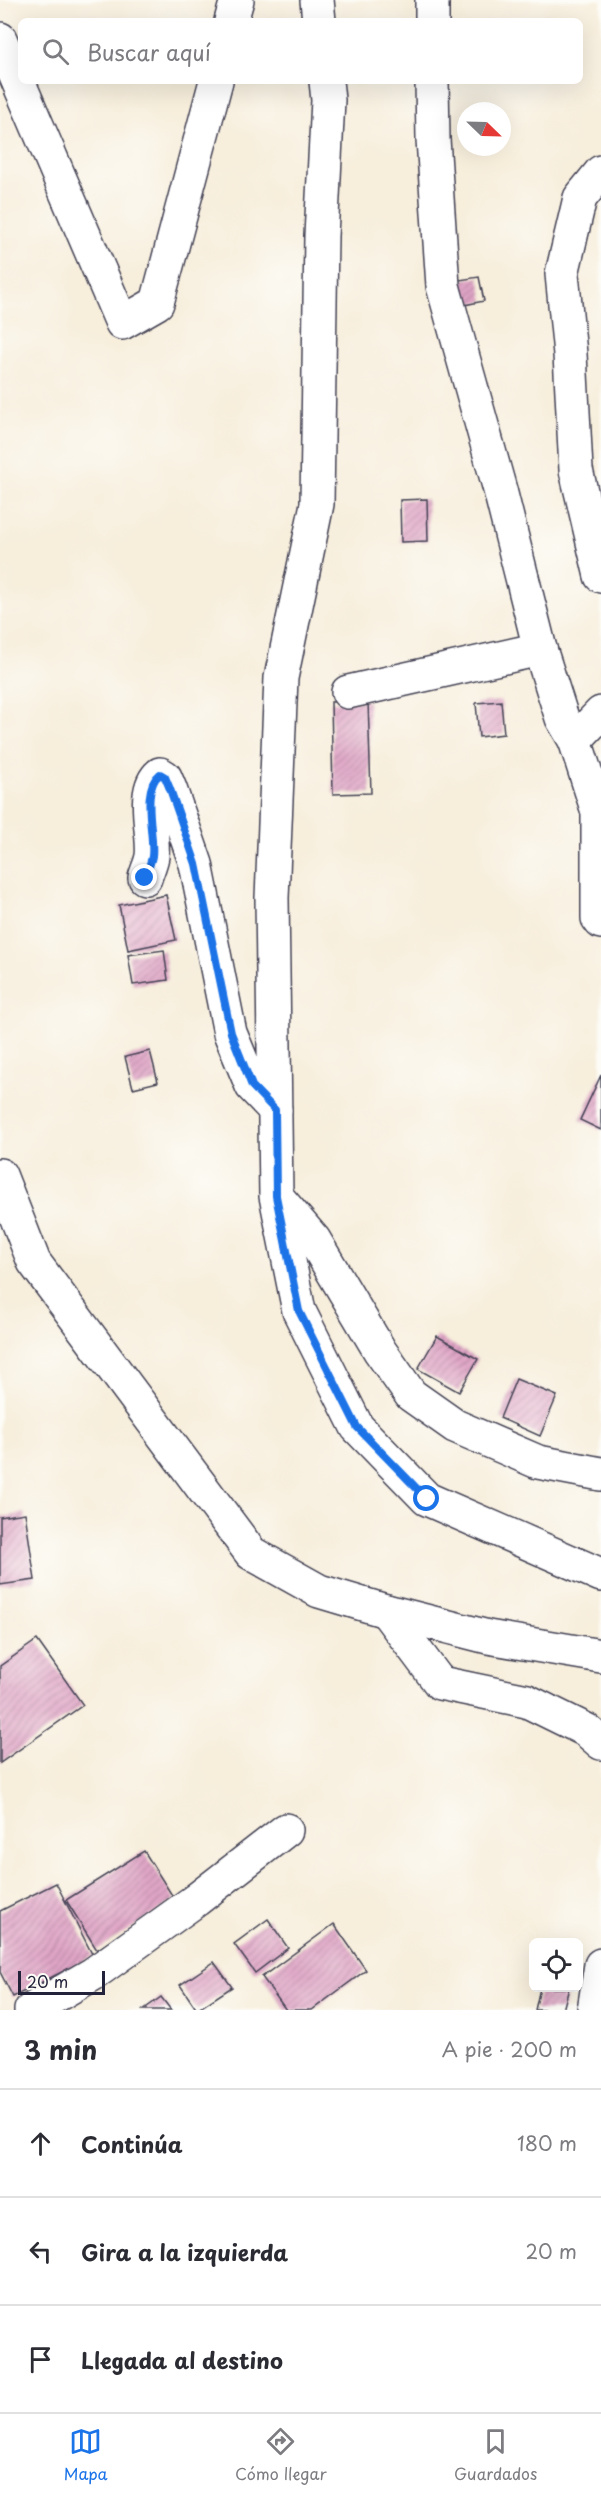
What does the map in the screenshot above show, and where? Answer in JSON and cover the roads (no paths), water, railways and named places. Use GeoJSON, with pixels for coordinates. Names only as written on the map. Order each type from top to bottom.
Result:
{"type":"FeatureCollection","features":[{"type":"Feature","properties":{"kind":"street"},"geometry":{"type":"LineString","coordinates":[[232,18],[237,0]]}},
{"type":"Feature","properties":{"kind":"street"},"geometry":{"type":"LineString","coordinates":[[317,0],[319,18]]}},
{"type":"Feature","properties":{"kind":"street"},"geometry":{"type":"LineString","coordinates":[[432,0],[432,18]]}},
{"type":"Feature","properties":{"kind":"street"},"geometry":{"type":"LineString","coordinates":[[0,39],[18,81]]}},
{"type":"Feature","properties":{"kind":"street"},"geometry":{"type":"LineString","coordinates":[[19,84],[122,323],[157,303],[215,84]]}},
{"type":"Feature","properties":{"kind":"street"},"geometry":{"type":"LineString","coordinates":[[326,84],[328,100],[321,236],[317,504],[281,689],[272,898],[276,1196],[299,1311],[357,1427],[427,1499],[601,1575]]}},
{"type":"Feature","properties":{"kind":"street"},"geometry":{"type":"LineString","coordinates":[[432,84],[433,139],[443,286],[500,490],[540,649],[562,718],[575,740],[598,812],[598,918],[601,922]]}},
{"type":"Feature","properties":{"kind":"street"},"geometry":{"type":"LineString","coordinates":[[601,172],[580,198],[562,274],[570,354],[576,470],[601,576]]}},
{"type":"Feature","properties":{"kind":"street"},"geometry":{"type":"LineString","coordinates":[[348,692],[540,649]]}},
{"type":"Feature","properties":{"kind":"street"},"geometry":{"type":"LineString","coordinates":[[575,740],[601,714]]}},
{"type":"Feature","properties":{"kind":"street"},"geometry":{"type":"LineString","coordinates":[[145,878],[152,856],[149,813],[152,788],[155,778],[160,774],[165,777],[170,789],[196,864],[231,1033],[252,1086],[275,1110]]}},
{"type":"Feature","properties":{"kind":"street"},"geometry":{"type":"LineString","coordinates":[[0,1175],[34,1262],[251,1553],[319,1591],[386,1611],[488,1637],[601,1656]]}},
{"type":"Feature","properties":{"kind":"street"},"geometry":{"type":"LineString","coordinates":[[276,1196],[314,1240],[380,1351],[411,1395],[455,1426],[538,1462],[601,1474]]}},
{"type":"Feature","properties":{"kind":"street"},"geometry":{"type":"LineString","coordinates":[[386,1611],[440,1683],[527,1701],[586,1730],[601,1743]]}},
{"type":"Feature","properties":{"kind":"street"},"geometry":{"type":"LineString","coordinates":[[30,2010],[93,1974],[196,1900],[286,1830]]}},
{"type":"Feature","properties":{"kind":"street"},"geometry":{"type":"LineString","coordinates":[[594,2010],[601,1965]]}}]}
